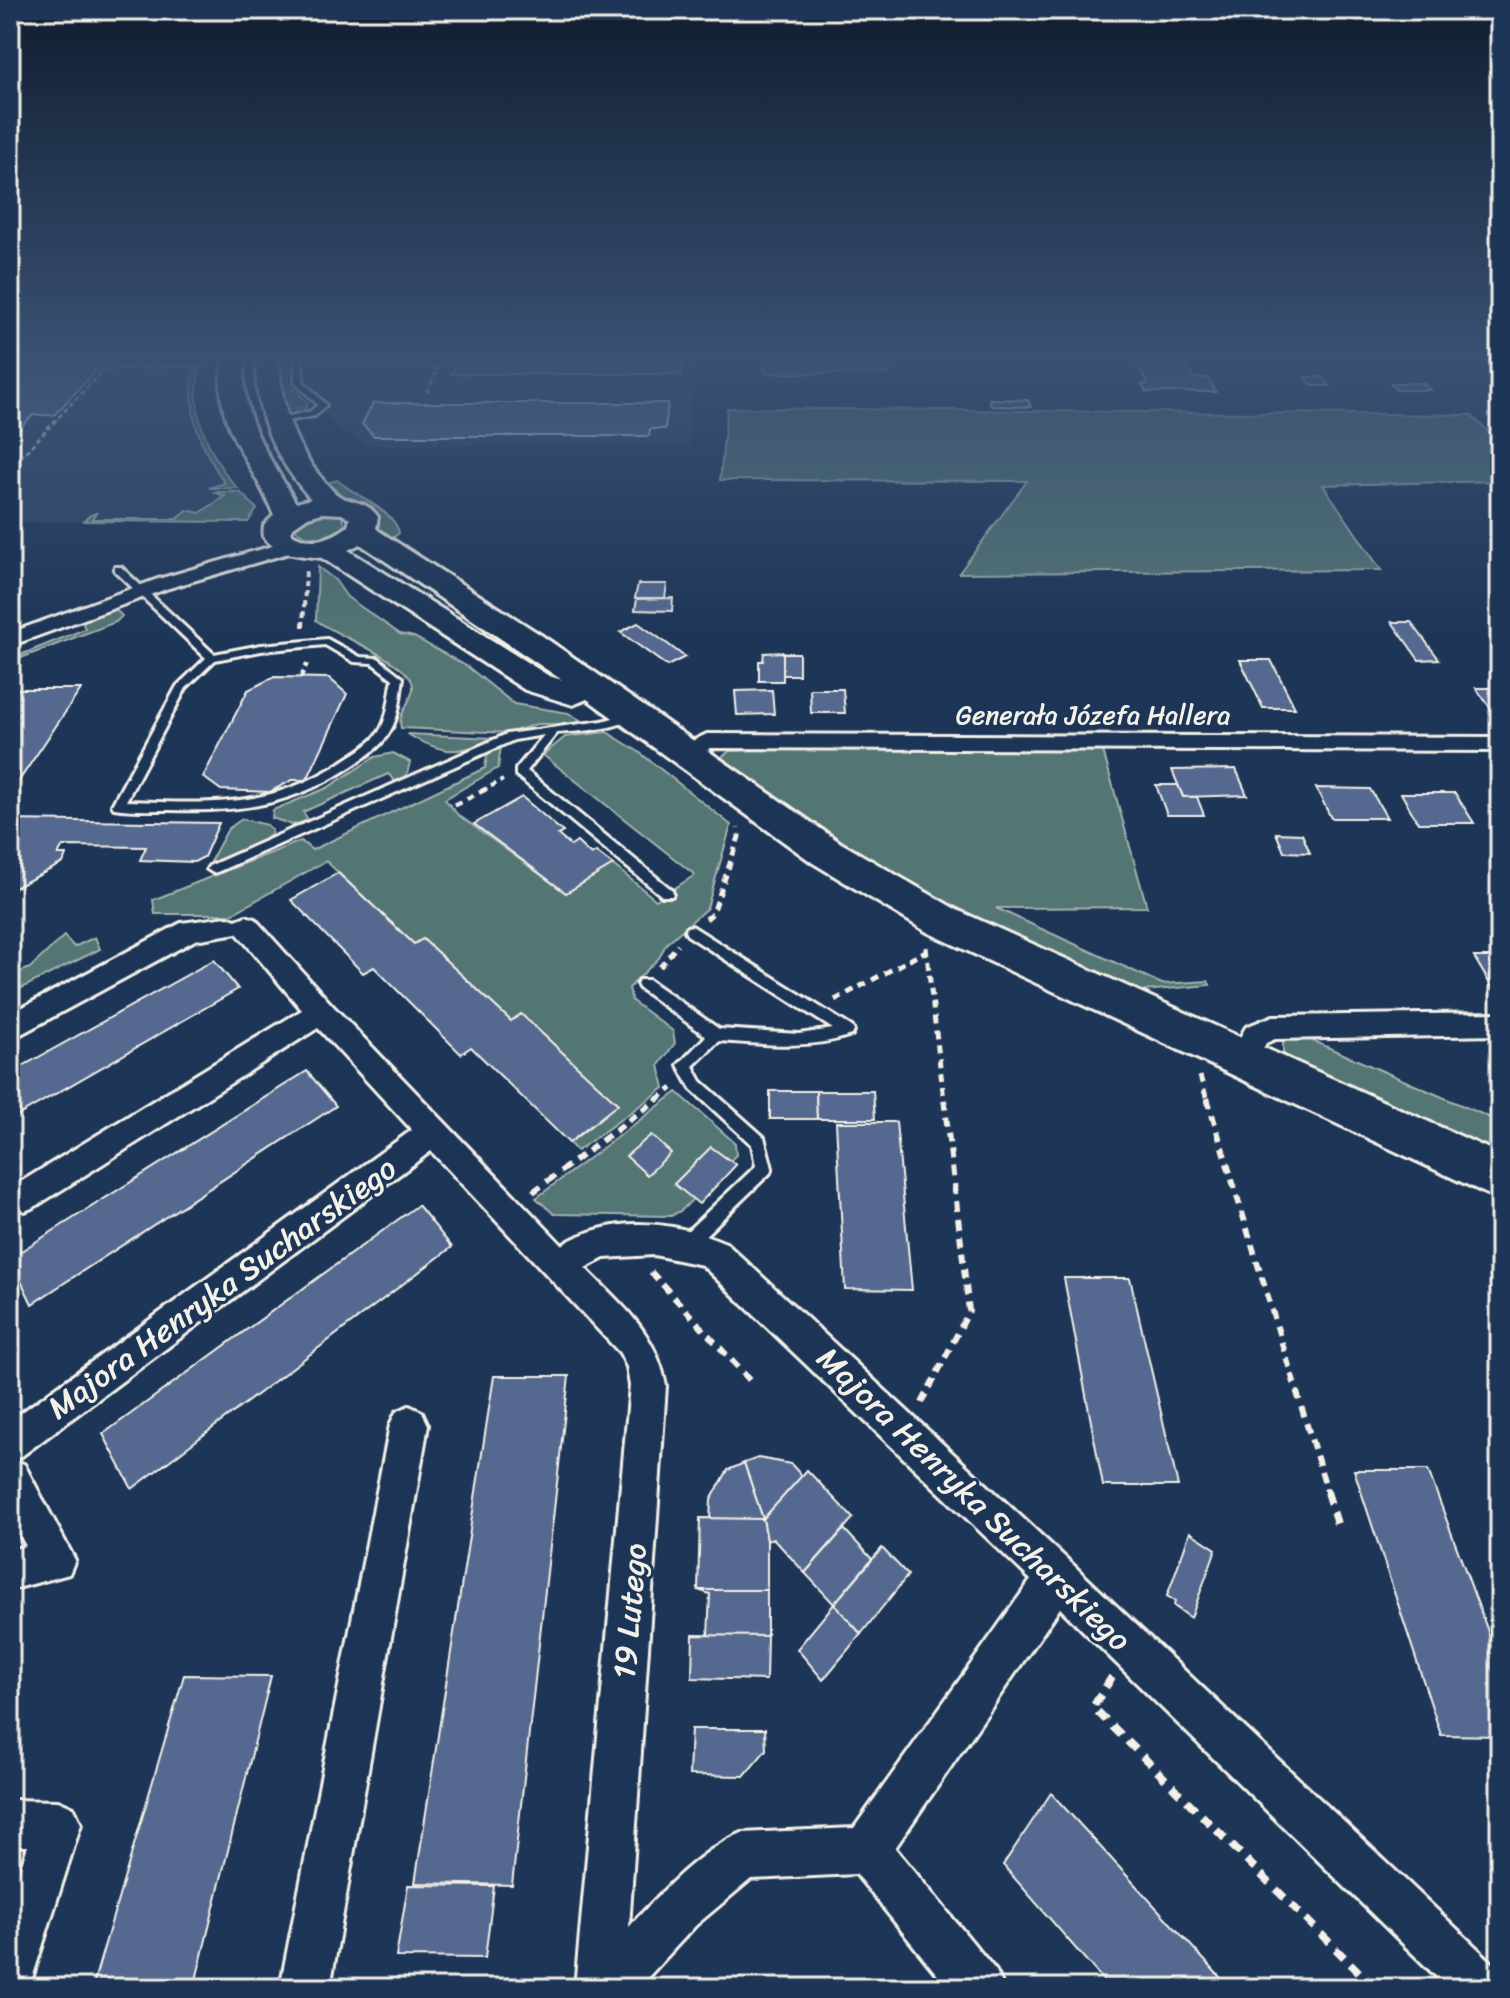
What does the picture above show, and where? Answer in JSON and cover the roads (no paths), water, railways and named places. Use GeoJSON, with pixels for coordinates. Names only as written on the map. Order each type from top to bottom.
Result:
{"type":"FeatureCollection","features":[{"type":"Feature","properties":{"kind":"main road"},"geometry":{"type":"LineString","coordinates":[[253,453],[296,541],[332,552],[537,683],[632,716]]}},
{"type":"Feature","properties":{"kind":"main road"},"geometry":{"type":"LineString","coordinates":[[292,453],[297,465],[332,505]]}},
{"type":"Feature","properties":{"kind":"main road"},"geometry":{"type":"LineString","coordinates":[[332,505],[360,512],[364,517],[362,529],[349,539],[296,541],[309,508],[332,505]]}},
{"type":"Feature","properties":{"kind":"main road"},"geometry":{"type":"LineString","coordinates":[[362,529],[376,542],[530,642],[632,716],[688,752],[827,853],[942,921],[1500,1178]]}},
{"type":"Feature","properties":{"kind":"street"},"geometry":{"type":"LineString","coordinates":[[10,640],[153,587],[296,541]]}},
{"type":"Feature","properties":{"kind":"street","name":"Generała Józefa Hallera"},"geometry":{"type":"LineString","coordinates":[[688,752],[707,741],[1500,744]]}},
{"type":"Feature","properties":{"kind":"street"},"geometry":{"type":"LineString","coordinates":[[10,1028],[190,930],[236,926],[560,1267]]}},
{"type":"Feature","properties":{"kind":"street"},"geometry":{"type":"LineString","coordinates":[[25,1196],[321,1012]]}},
{"type":"Feature","properties":{"kind":"street"},"geometry":{"type":"LineString","coordinates":[[1225,1052],[1273,1028],[1500,1024]]}},
{"type":"Feature","properties":{"kind":"street","name":"Majora Henryka Sucharskiego"},"geometry":{"type":"LineString","coordinates":[[10,1444],[434,1131]]}},
{"type":"Feature","properties":{"kind":"street","name":"Majora Henryka Sucharskiego"},"geometry":{"type":"LineString","coordinates":[[560,1267],[595,1245],[623,1241],[686,1243],[714,1254],[1057,1577],[1483,1988]]}},
{"type":"Feature","properties":{"kind":"street","name":"19 Lutego"},"geometry":{"type":"LineString","coordinates":[[560,1267],[632,1341],[644,1363],[648,1386],[602,1988]]}},
{"type":"Feature","properties":{"kind":"street"},"geometry":{"type":"LineString","coordinates":[[305,1988],[409,1425]]}},
{"type":"Feature","properties":{"kind":"street"},"geometry":{"type":"LineString","coordinates":[[10,1478],[55,1560],[10,1570]]}},
{"type":"Feature","properties":{"kind":"street"},"geometry":{"type":"LineString","coordinates":[[979,1988],[866,1850],[1057,1577]]}},
{"type":"Feature","properties":{"kind":"street"},"geometry":{"type":"LineString","coordinates":[[10,1823],[58,1824],[10,1974]]}},
{"type":"Feature","properties":{"kind":"street","name":"19 Lutego"},"geometry":{"type":"LineString","coordinates":[[602,1988],[679,1908],[742,1856],[866,1850]]}},
{"type":"Feature","properties":{"kind":"lane"},"geometry":{"type":"LineString","coordinates":[[118,569],[153,587],[212,658]]}},
{"type":"Feature","properties":{"kind":"lane"},"geometry":{"type":"LineString","coordinates":[[327,642],[358,660],[374,660],[398,678],[387,728],[379,739],[339,770],[309,786],[250,806],[118,805],[182,686],[212,658],[261,648],[327,642]]}},
{"type":"Feature","properties":{"kind":"lane"},"geometry":{"type":"LineString","coordinates":[[213,869],[511,737],[536,731],[608,725],[632,716]]}},
{"type":"Feature","properties":{"kind":"lane"},"geometry":{"type":"LineString","coordinates":[[552,732],[520,772],[667,893]]}},
{"type":"Feature","properties":{"kind":"lane"},"geometry":{"type":"LineString","coordinates":[[644,984],[716,1035],[804,1040],[827,1038],[847,1031],[692,931]]}},
{"type":"Feature","properties":{"kind":"lane"},"geometry":{"type":"LineString","coordinates":[[686,1243],[764,1168],[759,1142],[696,1085],[685,1065],[716,1035]]}}]}
